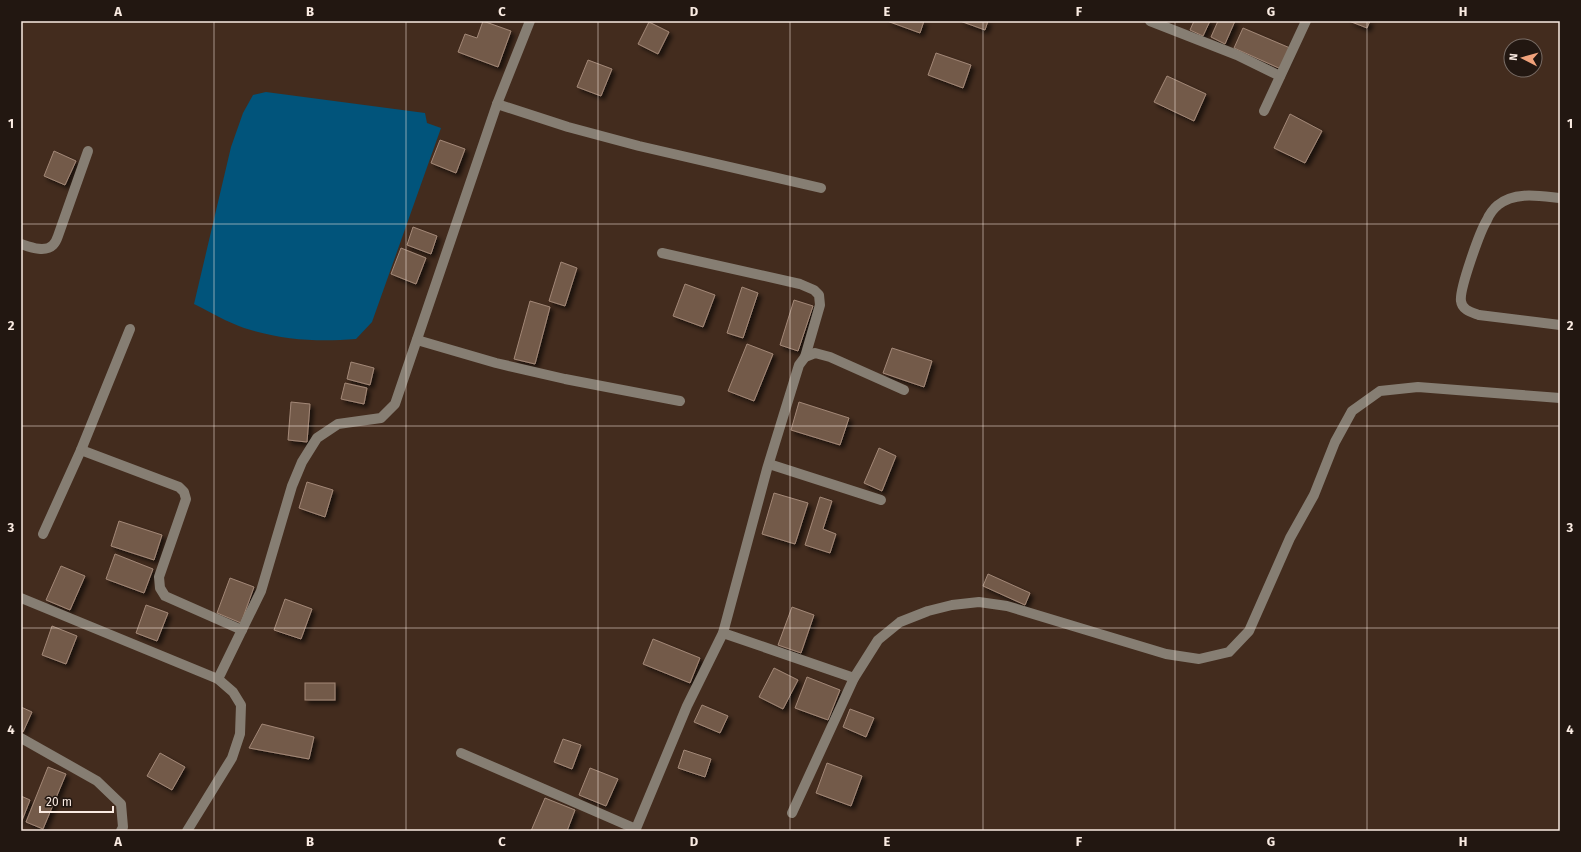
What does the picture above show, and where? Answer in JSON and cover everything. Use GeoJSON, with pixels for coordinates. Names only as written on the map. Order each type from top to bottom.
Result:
{"type":"FeatureCollection","features":[{"type":"Feature","properties":{"kind":"street"},"geometry":{"type":"LineString","coordinates":[[218,679],[260,591],[292,486],[302,462],[317,438],[338,424],[382,418],[395,404],[497,104],[530,21]]}},
{"type":"Feature","properties":{"kind":"street"},"geometry":{"type":"LineString","coordinates":[[1150,21],[1238,55],[1280,76]]}},
{"type":"Feature","properties":{"kind":"street"},"geometry":{"type":"LineString","coordinates":[[1264,111],[1306,21]]}},
{"type":"Feature","properties":{"kind":"street"},"geometry":{"type":"LineString","coordinates":[[497,104],[568,127],[639,146],[821,188]]}},
{"type":"Feature","properties":{"kind":"street"},"geometry":{"type":"LineString","coordinates":[[21,244],[33,248],[44,249],[53,245],[58,236],[88,151]]}},
{"type":"Feature","properties":{"kind":"street"},"geometry":{"type":"LineString","coordinates":[[1560,198],[1533,195],[1514,196],[1498,205],[1487,220],[1461,288],[1460,302],[1466,311],[1479,315],[1560,325]]}},
{"type":"Feature","properties":{"kind":"street"},"geometry":{"type":"LineString","coordinates":[[461,752],[635,830],[687,706],[723,633],[769,464],[799,365],[805,357],[820,306],[819,295],[814,290],[800,284],[662,253]]}},
{"type":"Feature","properties":{"kind":"street"},"geometry":{"type":"LineString","coordinates":[[43,534],[82,450],[130,329]]}},
{"type":"Feature","properties":{"kind":"street"},"geometry":{"type":"LineString","coordinates":[[417,340],[496,363],[542,374],[680,402]]}},
{"type":"Feature","properties":{"kind":"street"},"geometry":{"type":"LineString","coordinates":[[805,357],[815,353],[830,357],[904,390]]}},
{"type":"Feature","properties":{"kind":"street"},"geometry":{"type":"LineString","coordinates":[[792,813],[854,678],[878,640],[900,622],[928,611],[952,605],[979,602],[1007,606],[1166,654],[1199,659],[1229,652],[1249,631],[1290,538],[1314,495],[1335,442],[1352,411],[1380,391],[1418,387],[1560,398]]}},
{"type":"Feature","properties":{"kind":"street"},"geometry":{"type":"LineString","coordinates":[[82,450],[179,487],[184,492],[186,499],[159,577],[160,588],[165,596],[242,630]]}},
{"type":"Feature","properties":{"kind":"street"},"geometry":{"type":"LineString","coordinates":[[769,464],[881,500]]}},
{"type":"Feature","properties":{"kind":"street"},"geometry":{"type":"LineString","coordinates":[[21,598],[218,679],[233,692],[241,705],[240,734],[232,758],[187,831]]}},
{"type":"Feature","properties":{"kind":"street"},"geometry":{"type":"LineString","coordinates":[[723,633],[854,678]]}},
{"type":"Feature","properties":{"kind":"street"},"geometry":{"type":"LineString","coordinates":[[21,738],[96,781],[121,804],[123,827],[121,831]]}},
{"type":"Feature","properties":{"kind":"water"},"geometry":{"type":"Polygon","coordinates":[[[266,92],[425,113],[427,123],[441,128],[372,322],[356,339],[313,340],[286,338],[258,332],[238,326],[194,304],[231,147],[243,113],[253,95],[266,92]]]}},
{"type":"Feature","properties":{"kind":"building"},"geometry":{"type":"Polygon","coordinates":[[[483,21],[511,31],[498,67],[458,52],[465,34],[477,38],[483,21]]]}},
{"type":"Feature","properties":{"kind":"building"},"geometry":{"type":"Polygon","coordinates":[[[887,21],[924,21],[920,33],[887,21]]]}},
{"type":"Feature","properties":{"kind":"building"},"geometry":{"type":"Polygon","coordinates":[[[960,21],[988,21],[985,30],[960,21]]]}},
{"type":"Feature","properties":{"kind":"building"},"geometry":{"type":"Polygon","coordinates":[[[1194,21],[1210,21],[1203,36],[1190,30],[1194,21]]]}},
{"type":"Feature","properties":{"kind":"building"},"geometry":{"type":"Polygon","coordinates":[[[1218,21],[1235,21],[1225,44],[1211,37],[1218,21]]]}},
{"type":"Feature","properties":{"kind":"building"},"geometry":{"type":"Polygon","coordinates":[[[1349,21],[1370,21],[1367,28],[1349,21]]]}},
{"type":"Feature","properties":{"kind":"building"},"geometry":{"type":"Polygon","coordinates":[[[649,22],[669,32],[658,54],[638,44],[649,22]]]}},
{"type":"Feature","properties":{"kind":"building"},"geometry":{"type":"Polygon","coordinates":[[[1243,28],[1290,48],[1281,69],[1234,48],[1243,28]]]}},
{"type":"Feature","properties":{"kind":"building"},"geometry":{"type":"Polygon","coordinates":[[[936,53],[971,65],[963,88],[928,75],[936,53]]]}},
{"type":"Feature","properties":{"kind":"building"},"geometry":{"type":"Polygon","coordinates":[[[588,60],[612,69],[601,96],[577,87],[588,60]]]}},
{"type":"Feature","properties":{"kind":"building"},"geometry":{"type":"Polygon","coordinates":[[[1167,76],[1206,94],[1194,121],[1154,102],[1167,76]]]}},
{"type":"Feature","properties":{"kind":"building"},"geometry":{"type":"Polygon","coordinates":[[[1290,114],[1322,131],[1305,163],[1274,148],[1290,114]]]}},
{"type":"Feature","properties":{"kind":"building"},"geometry":{"type":"Polygon","coordinates":[[[440,140],[465,149],[456,173],[431,163],[440,140]]]}},
{"type":"Feature","properties":{"kind":"building"},"geometry":{"type":"Polygon","coordinates":[[[54,151],[76,161],[65,185],[44,176],[54,151]]]}},
{"type":"Feature","properties":{"kind":"building"},"geometry":{"type":"Polygon","coordinates":[[[413,227],[437,236],[431,254],[407,245],[413,227]]]}},
{"type":"Feature","properties":{"kind":"building"},"geometry":{"type":"Polygon","coordinates":[[[401,248],[426,258],[416,284],[391,274],[401,248]]]}},
{"type":"Feature","properties":{"kind":"building"},"geometry":{"type":"Polygon","coordinates":[[[561,262],[577,268],[565,306],[549,301],[561,262]]]}},
{"type":"Feature","properties":{"kind":"building"},"geometry":{"type":"Polygon","coordinates":[[[685,284],[715,295],[703,327],[673,316],[685,284]]]}},
{"type":"Feature","properties":{"kind":"building"},"geometry":{"type":"Polygon","coordinates":[[[742,287],[758,293],[743,338],[727,333],[742,287]]]}},
{"type":"Feature","properties":{"kind":"building"},"geometry":{"type":"Polygon","coordinates":[[[794,300],[813,306],[798,351],[780,345],[794,300]]]}},
{"type":"Feature","properties":{"kind":"building"},"geometry":{"type":"Polygon","coordinates":[[[530,301],[550,307],[535,364],[514,359],[530,301]]]}},
{"type":"Feature","properties":{"kind":"building"},"geometry":{"type":"Polygon","coordinates":[[[747,344],[773,354],[754,401],[728,391],[747,344]]]}},
{"type":"Feature","properties":{"kind":"building"},"geometry":{"type":"Polygon","coordinates":[[[892,348],[932,361],[924,387],[883,373],[892,348]]]}},
{"type":"Feature","properties":{"kind":"building"},"geometry":{"type":"Polygon","coordinates":[[[351,362],[374,368],[370,385],[347,379],[351,362]]]}},
{"type":"Feature","properties":{"kind":"building"},"geometry":{"type":"Polygon","coordinates":[[[345,383],[367,388],[364,404],[341,399],[345,383]]]}},
{"type":"Feature","properties":{"kind":"building"},"geometry":{"type":"Polygon","coordinates":[[[291,402],[310,404],[307,442],[288,440],[291,402]]]}},
{"type":"Feature","properties":{"kind":"building"},"geometry":{"type":"Polygon","coordinates":[[[799,402],[849,418],[840,445],[791,430],[799,402]]]}},
{"type":"Feature","properties":{"kind":"building"},"geometry":{"type":"Polygon","coordinates":[[[879,448],[896,456],[882,491],[864,483],[879,448]]]}},
{"type":"Feature","properties":{"kind":"building"},"geometry":{"type":"Polygon","coordinates":[[[307,482],[333,490],[325,517],[299,508],[307,482]]]}},
{"type":"Feature","properties":{"kind":"building"},"geometry":{"type":"Polygon","coordinates":[[[774,493],[808,503],[795,544],[762,534],[774,493]]]}},
{"type":"Feature","properties":{"kind":"building"},"geometry":{"type":"Polygon","coordinates":[[[820,497],[832,501],[823,529],[836,534],[830,553],[805,545],[820,497]]]}},
{"type":"Feature","properties":{"kind":"building"},"geometry":{"type":"Polygon","coordinates":[[[119,521],[162,535],[154,560],[111,546],[119,521]]]}},
{"type":"Feature","properties":{"kind":"building"},"geometry":{"type":"Polygon","coordinates":[[[115,554],[153,569],[144,593],[106,579],[115,554]]]}},
{"type":"Feature","properties":{"kind":"building"},"geometry":{"type":"Polygon","coordinates":[[[61,566],[85,576],[70,610],[46,600],[61,566]]]}},
{"type":"Feature","properties":{"kind":"building"},"geometry":{"type":"Polygon","coordinates":[[[988,574],[1030,593],[1025,605],[983,586],[988,574]]]}},
{"type":"Feature","properties":{"kind":"building"},"geometry":{"type":"Polygon","coordinates":[[[230,578],[254,587],[241,623],[217,613],[230,578]]]}},
{"type":"Feature","properties":{"kind":"building"},"geometry":{"type":"Polygon","coordinates":[[[285,599],[312,609],[301,639],[274,630],[285,599]]]}},
{"type":"Feature","properties":{"kind":"building"},"geometry":{"type":"Polygon","coordinates":[[[146,605],[168,613],[157,641],[136,633],[146,605]]]}},
{"type":"Feature","properties":{"kind":"building"},"geometry":{"type":"Polygon","coordinates":[[[792,607],[814,615],[801,653],[778,645],[792,607]]]}},
{"type":"Feature","properties":{"kind":"building"},"geometry":{"type":"Polygon","coordinates":[[[52,626],[77,636],[66,664],[42,655],[52,626]]]}},
{"type":"Feature","properties":{"kind":"building"},"geometry":{"type":"Polygon","coordinates":[[[653,639],[700,658],[690,683],[643,664],[653,639]]]}},
{"type":"Feature","properties":{"kind":"building"},"geometry":{"type":"Polygon","coordinates":[[[774,668],[798,680],[783,709],[759,697],[774,668]]]}},
{"type":"Feature","properties":{"kind":"building"},"geometry":{"type":"Polygon","coordinates":[[[807,677],[840,690],[828,720],[795,708],[807,677]]]}},
{"type":"Feature","properties":{"kind":"building"},"geometry":{"type":"Polygon","coordinates":[[[305,683],[335,683],[335,700],[305,700],[305,683]]]}},
{"type":"Feature","properties":{"kind":"building"},"geometry":{"type":"Polygon","coordinates":[[[702,705],[728,716],[720,733],[694,722],[702,705]]]}},
{"type":"Feature","properties":{"kind":"building"},"geometry":{"type":"Polygon","coordinates":[[[21,707],[32,712],[23,732],[21,731],[21,707]]]}},
{"type":"Feature","properties":{"kind":"building"},"geometry":{"type":"Polygon","coordinates":[[[850,709],[874,718],[866,737],[843,727],[850,709]]]}},
{"type":"Feature","properties":{"kind":"building"},"geometry":{"type":"Polygon","coordinates":[[[262,724],[314,737],[309,759],[249,748],[262,724]]]}},
{"type":"Feature","properties":{"kind":"building"},"geometry":{"type":"Polygon","coordinates":[[[563,739],[581,745],[572,769],[554,762],[563,739]]]}},
{"type":"Feature","properties":{"kind":"building"},"geometry":{"type":"Polygon","coordinates":[[[684,750],[711,759],[705,777],[678,768],[684,750]]]}},
{"type":"Feature","properties":{"kind":"building"},"geometry":{"type":"Polygon","coordinates":[[[160,753],[185,767],[172,790],[147,776],[160,753]]]}},
{"type":"Feature","properties":{"kind":"building"},"geometry":{"type":"Polygon","coordinates":[[[827,763],[862,776],[851,806],[816,793],[827,763]]]}},
{"type":"Feature","properties":{"kind":"building"},"geometry":{"type":"Polygon","coordinates":[[[48,767],[66,774],[43,829],[26,822],[48,767]]]}},
{"type":"Feature","properties":{"kind":"building"},"geometry":{"type":"Polygon","coordinates":[[[590,768],[618,779],[606,806],[579,795],[590,768]]]}},
{"type":"Feature","properties":{"kind":"building"},"geometry":{"type":"Polygon","coordinates":[[[21,796],[30,800],[21,823],[21,796]]]}},
{"type":"Feature","properties":{"kind":"building"},"geometry":{"type":"Polygon","coordinates":[[[545,798],[575,810],[567,831],[531,831],[545,798]]]}}]}
